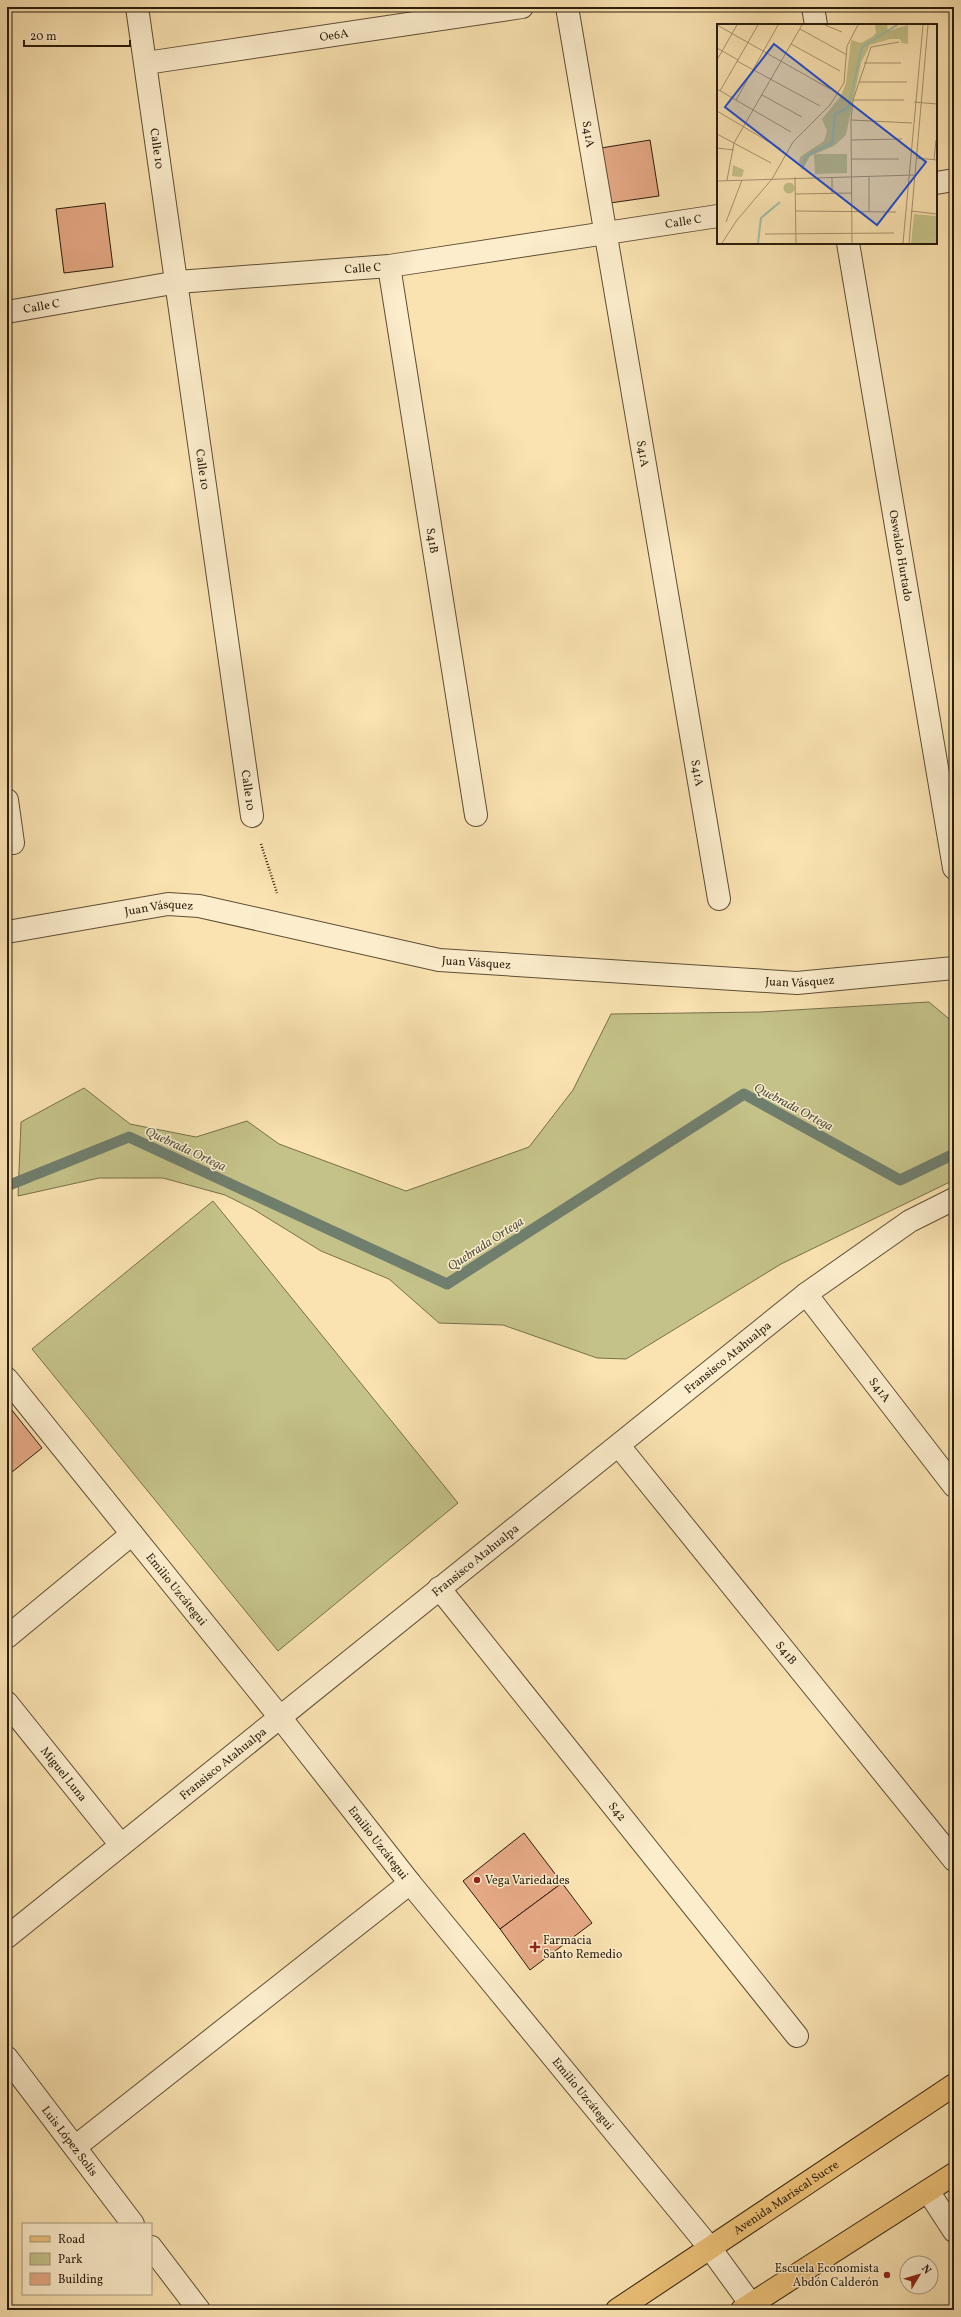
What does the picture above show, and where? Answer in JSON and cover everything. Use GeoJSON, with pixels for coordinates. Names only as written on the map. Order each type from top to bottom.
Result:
{"type":"FeatureCollection","features":[{"type":"Feature","properties":{"kind":"main road","name":"Avenida Mariscal Sucre"},"geometry":{"type":"LineString","coordinates":[[617,2310],[954,2085]]}},
{"type":"Feature","properties":{"kind":"main road"},"geometry":{"type":"LineString","coordinates":[[749,2308],[954,2174]]}},
{"type":"Feature","properties":{"kind":"street","name":"Calle 10"},"geometry":{"type":"LineString","coordinates":[[137,7],[178,282],[252,816]]}},
{"type":"Feature","properties":{"kind":"street","name":"Oe6A"},"geometry":{"type":"LineString","coordinates":[[146,63],[522,7]]}},
{"type":"Feature","properties":{"kind":"street","name":"S41A"},"geometry":{"type":"LineString","coordinates":[[567,7],[719,899]]}},
{"type":"Feature","properties":{"kind":"street"},"geometry":{"type":"LineString","coordinates":[[813,7],[816,24]]}},
{"type":"Feature","properties":{"kind":"street"},"geometry":{"type":"LineString","coordinates":[[937,183],[954,180]]}},
{"type":"Feature","properties":{"kind":"street","name":"Calle C"},"geometry":{"type":"LineString","coordinates":[[7,312],[178,282],[389,266],[717,216]]}},
{"type":"Feature","properties":{"kind":"street","name":"Oswaldo Hurtado"},"geometry":{"type":"LineString","coordinates":[[848,244],[954,868]]}},
{"type":"Feature","properties":{"kind":"street","name":"S41B"},"geometry":{"type":"LineString","coordinates":[[389,266],[476,815]]}},
{"type":"Feature","properties":{"kind":"street"},"geometry":{"type":"LineString","coordinates":[[7,800],[13,843]]}},
{"type":"Feature","properties":{"kind":"street","name":"Juan Vásquez"},"geometry":{"type":"LineString","coordinates":[[7,932],[168,904],[199,906],[439,960],[797,983],[954,968]]}},
{"type":"Feature","properties":{"kind":"street","name":"Fransisco Atahualpa"},"geometry":{"type":"LineString","coordinates":[[7,1937],[279,1716],[619,1446],[806,1294],[910,1221],[954,1199]]}},
{"type":"Feature","properties":{"kind":"street","name":"S41A"},"geometry":{"type":"LineString","coordinates":[[806,1294],[954,1486]]}},
{"type":"Feature","properties":{"kind":"street","name":"Emilio Uzcátegui"},"geometry":{"type":"LineString","coordinates":[[7,1379],[279,1716],[410,1883],[710,2248],[749,2308]]}},
{"type":"Feature","properties":{"kind":"street","name":"S41B"},"geometry":{"type":"LineString","coordinates":[[619,1446],[954,1860]]}},
{"type":"Feature","properties":{"kind":"street"},"geometry":{"type":"LineString","coordinates":[[7,1637],[132,1534]]}},
{"type":"Feature","properties":{"kind":"street","name":"S42"},"geometry":{"type":"LineString","coordinates":[[439,1588],[797,2036]]}},
{"type":"Feature","properties":{"kind":"street","name":"Miguel Luna"},"geometry":{"type":"LineString","coordinates":[[7,1703],[121,1845]]}},
{"type":"Feature","properties":{"kind":"street"},"geometry":{"type":"LineString","coordinates":[[75,2147],[410,1883]]}},
{"type":"Feature","properties":{"kind":"street","name":"Luis López Solis"},"geometry":{"type":"LineString","coordinates":[[7,2058],[133,2223]]}},
{"type":"Feature","properties":{"kind":"street"},"geometry":{"type":"LineString","coordinates":[[928,2191],[954,2231]]}},
{"type":"Feature","properties":{"kind":"street"},"geometry":{"type":"LineString","coordinates":[[152,2248],[199,2310]]}},
{"type":"Feature","properties":{"kind":"path","name":"Calle 10"},"geometry":{"type":"LineString","coordinates":[[252,816],[288,927]]}},
{"type":"Feature","properties":{"kind":"green space"},"geometry":{"type":"Polygon","coordinates":[[[929,1002],[954,1023],[954,1180],[781,1264],[626,1359],[597,1358],[503,1325],[439,1323],[389,1279],[321,1251],[253,1209],[225,1195],[163,1178],[99,1178],[18,1196],[21,1122],[84,1088],[130,1124],[196,1137],[247,1121],[279,1144],[406,1191],[529,1147],[573,1090],[611,1014],[760,1012],[929,1002]]]}},
{"type":"Feature","properties":{"kind":"green space"},"geometry":{"type":"Polygon","coordinates":[[[213,1201],[458,1503],[278,1651],[32,1349],[213,1201]]]}},
{"type":"Feature","properties":{"kind":"building"},"geometry":{"type":"Polygon","coordinates":[[[650,140],[659,196],[610,203],[601,148],[650,140]]]}},
{"type":"Feature","properties":{"kind":"building"},"geometry":{"type":"Polygon","coordinates":[[[105,203],[113,267],[64,273],[56,209],[105,203]]]}},
{"type":"Feature","properties":{"kind":"building"},"geometry":{"type":"Polygon","coordinates":[[[7,1404],[42,1448],[7,1476],[7,1404]]]}},
{"type":"Feature","properties":{"kind":"building"},"geometry":{"type":"Polygon","coordinates":[[[524,1833],[562,1883],[500,1929],[463,1881],[524,1833]]]}},
{"type":"Feature","properties":{"kind":"building"},"geometry":{"type":"Polygon","coordinates":[[[562,1883],[592,1923],[530,1970],[500,1929],[562,1883]]]}},
{"type":"Feature","properties":{"kind":"waterway","name":"Quebrada Ortega"},"geometry":{"type":"LineString","coordinates":[[7,1186],[129,1137],[447,1284],[744,1094],[900,1180],[954,1154]]}},
{"type":"Feature","properties":{"kind":"place","name":"Vega Variedades"},"geometry":{"type":"Point","coordinates":[477,1880]}},
{"type":"Feature","properties":{"kind":"place","name":"Farmacia Santo Remedio"},"geometry":{"type":"Point","coordinates":[535,1947]}},
{"type":"Feature","properties":{"kind":"place","name":"Escuela Economista Abdón Calderón"},"geometry":{"type":"Point","coordinates":[887,2275]}}]}
